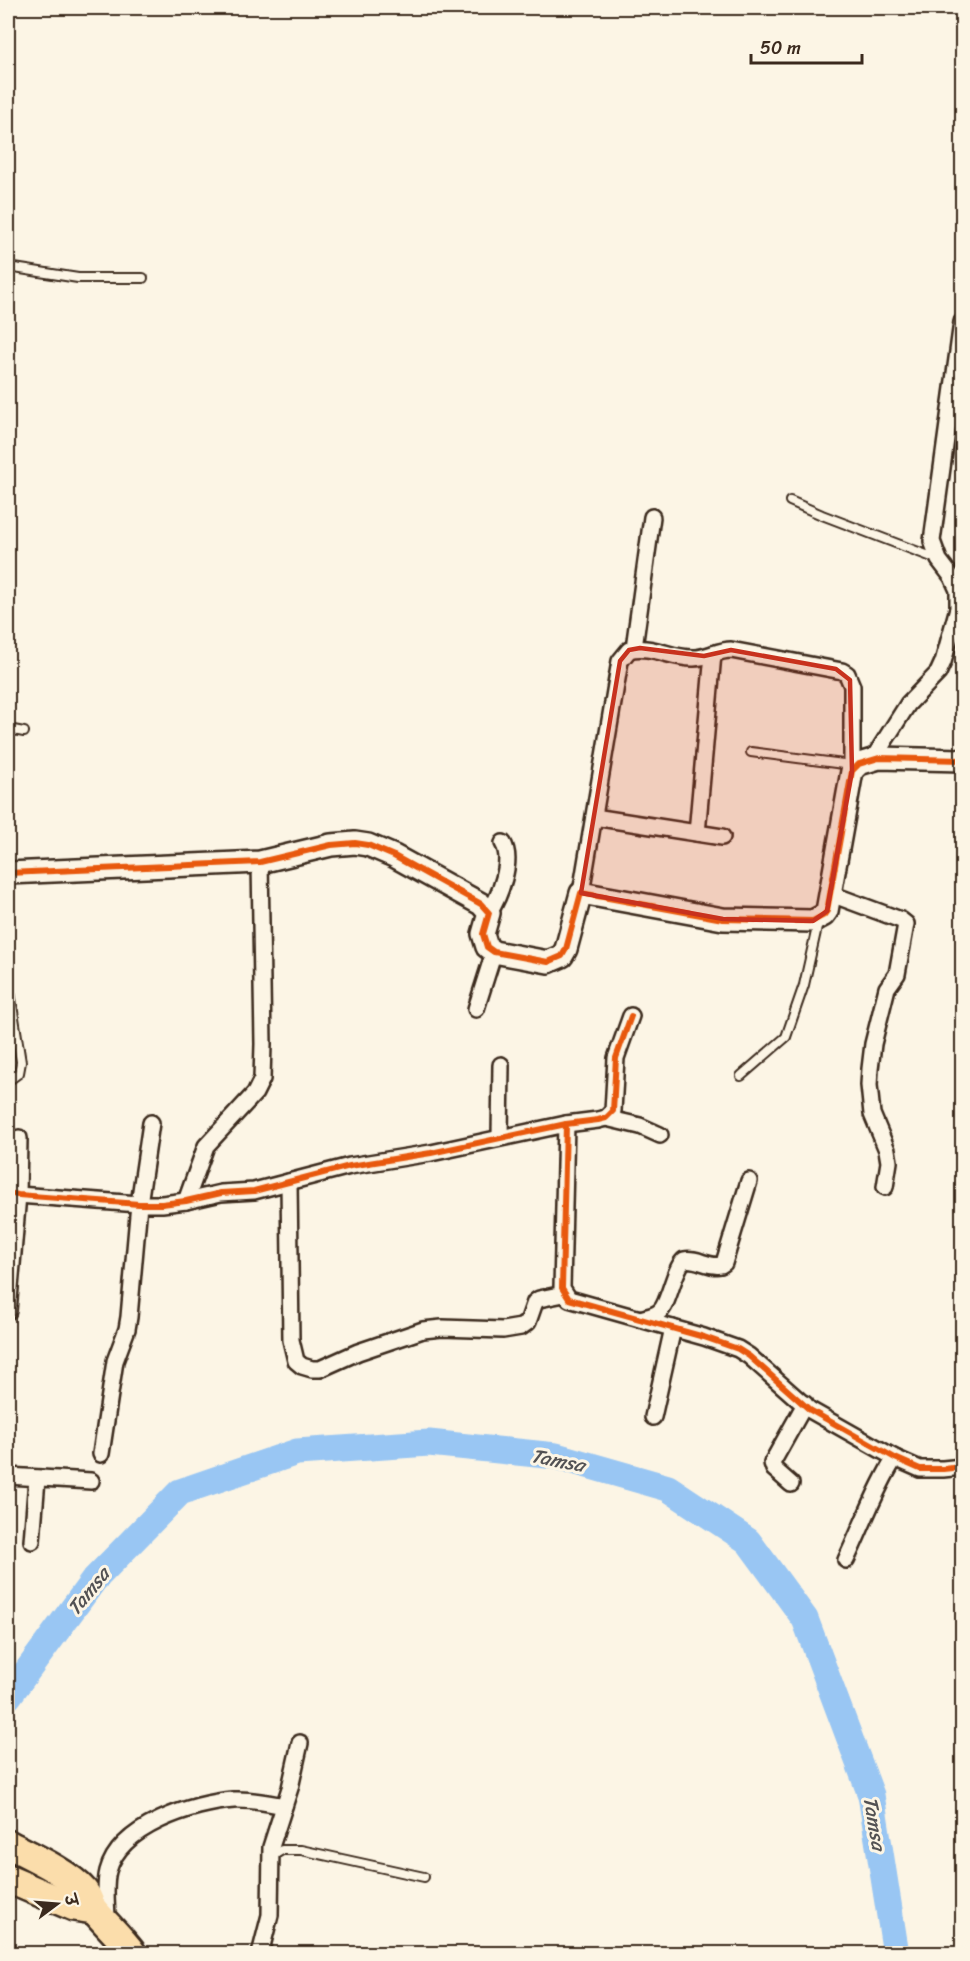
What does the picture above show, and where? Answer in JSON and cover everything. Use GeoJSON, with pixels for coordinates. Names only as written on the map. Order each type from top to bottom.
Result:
{"type":"FeatureCollection","features":[{"type":"Feature","properties":{"kind":"highway"},"geometry":{"type":"LineString","coordinates":[[8,1844],[39,1860],[80,1887],[86,1895],[91,1913]]}},
{"type":"Feature","properties":{"kind":"highway"},"geometry":{"type":"LineString","coordinates":[[8,1879],[91,1913],[133,1953]]}},
{"type":"Feature","properties":{"kind":"street"},"geometry":{"type":"LineString","coordinates":[[873,759],[908,704],[938,673],[944,663],[958,608],[956,584],[939,560],[932,541],[963,322]]}},
{"type":"Feature","properties":{"kind":"street"},"geometry":{"type":"LineString","coordinates":[[634,648],[652,517]]}},
{"type":"Feature","properties":{"kind":"street"},"geometry":{"type":"LineString","coordinates":[[503,843],[507,857],[502,886],[489,913],[483,934],[487,947],[494,952],[548,962],[562,956],[581,893],[620,661],[624,654],[634,648],[690,658],[731,650],[836,669],[847,674],[853,694],[851,768],[831,894],[826,910],[819,918],[805,922],[723,919],[581,893]]}},
{"type":"Feature","properties":{"kind":"street"},"geometry":{"type":"LineString","coordinates":[[697,832],[713,654]]}},
{"type":"Feature","properties":{"kind":"street"},"geometry":{"type":"LineString","coordinates":[[851,768],[873,759],[963,759]]}},
{"type":"Feature","properties":{"kind":"street"},"geometry":{"type":"LineString","coordinates":[[594,817],[722,837]]}},
{"type":"Feature","properties":{"kind":"street"},"geometry":{"type":"LineString","coordinates":[[8,873],[260,862],[343,842],[368,844],[481,904],[489,913]]}},
{"type":"Feature","properties":{"kind":"street"},"geometry":{"type":"LineString","coordinates":[[186,1201],[206,1146],[255,1093],[262,1079],[260,862]]}},
{"type":"Feature","properties":{"kind":"street"},"geometry":{"type":"LineString","coordinates":[[831,894],[901,920],[906,924],[897,974],[888,988],[873,1044],[869,1077],[872,1114],[888,1156],[885,1187]]}},
{"type":"Feature","properties":{"kind":"street"},"geometry":{"type":"LineString","coordinates":[[476,1009],[494,952]]}},
{"type":"Feature","properties":{"kind":"street"},"geometry":{"type":"LineString","coordinates":[[606,1118],[613,1112],[616,1058],[631,1016]]}},
{"type":"Feature","properties":{"kind":"street"},"geometry":{"type":"LineString","coordinates":[[500,1137],[501,1065]]}},
{"type":"Feature","properties":{"kind":"street"},"geometry":{"type":"LineString","coordinates":[[13,1194],[162,1204],[221,1193],[254,1191],[350,1166],[439,1152],[500,1137],[606,1118],[640,1126],[660,1135]]}},
{"type":"Feature","properties":{"kind":"street"},"geometry":{"type":"LineString","coordinates":[[100,1454],[115,1361],[129,1317],[139,1204],[151,1124]]}},
{"type":"Feature","properties":{"kind":"street"},"geometry":{"type":"LineString","coordinates":[[566,1124],[562,1288],[569,1299],[704,1337],[743,1352],[822,1417],[895,1458],[912,1466],[929,1470],[963,1467]]}},
{"type":"Feature","properties":{"kind":"street"},"geometry":{"type":"LineString","coordinates":[[8,1311],[13,1194],[19,1138]]}},
{"type":"Feature","properties":{"kind":"street"},"geometry":{"type":"LineString","coordinates":[[640,1319],[663,1308],[681,1262],[691,1258],[714,1266],[724,1263],[749,1181]]}},
{"type":"Feature","properties":{"kind":"street"},"geometry":{"type":"LineString","coordinates":[[289,1182],[291,1340],[296,1361],[302,1366],[312,1369],[328,1367],[358,1352],[433,1328],[495,1330],[521,1327],[528,1322],[535,1302],[564,1293]]}},
{"type":"Feature","properties":{"kind":"street"},"geometry":{"type":"LineString","coordinates":[[653,1417],[673,1328]]}},
{"type":"Feature","properties":{"kind":"street"},"geometry":{"type":"LineString","coordinates":[[791,1484],[774,1469],[772,1462],[805,1404]]}},
{"type":"Feature","properties":{"kind":"street"},"geometry":{"type":"LineString","coordinates":[[846,1560],[866,1520],[884,1475],[895,1458]]}},
{"type":"Feature","properties":{"kind":"street"},"geometry":{"type":"LineString","coordinates":[[8,1476],[91,1480]]}},
{"type":"Feature","properties":{"kind":"street"},"geometry":{"type":"LineString","coordinates":[[32,1541],[37,1479]]}},
{"type":"Feature","properties":{"kind":"street"},"geometry":{"type":"LineString","coordinates":[[260,1953],[270,1915],[270,1857],[273,1838],[284,1806],[300,1743]]}},
{"type":"Feature","properties":{"kind":"street"},"geometry":{"type":"LineString","coordinates":[[91,1913],[113,1860],[144,1827],[177,1812],[226,1801],[249,1800],[284,1806]]}},
{"type":"Feature","properties":{"kind":"lane"},"geometry":{"type":"LineString","coordinates":[[8,267],[78,278],[143,278]]}},
{"type":"Feature","properties":{"kind":"lane"},"geometry":{"type":"LineString","coordinates":[[790,501],[939,560]]}},
{"type":"Feature","properties":{"kind":"lane"},"geometry":{"type":"LineString","coordinates":[[8,729],[24,732]]}},
{"type":"Feature","properties":{"kind":"lane"},"geometry":{"type":"LineString","coordinates":[[751,752],[851,768]]}},
{"type":"Feature","properties":{"kind":"lane"},"geometry":{"type":"LineString","coordinates":[[741,1076],[786,1037],[804,985],[819,918]]}},
{"type":"Feature","properties":{"kind":"lane"},"geometry":{"type":"LineString","coordinates":[[8,1081],[19,1073],[21,1062],[9,986]]}},
{"type":"Feature","properties":{"kind":"lane"},"geometry":{"type":"LineString","coordinates":[[270,1857],[282,1850],[301,1850],[424,1877]]}},
{"type":"Feature","properties":{"kind":"highlighted area"},"geometry":{"type":"Polygon","coordinates":[[[640,648],[704,656],[731,650],[836,669],[850,680],[852,771],[827,911],[813,921],[723,919],[581,893],[620,661],[629,650],[640,648]]]}},
{"type":"Feature","properties":{"kind":"waterway","name":"Tamsa"},"geometry":{"type":"LineString","coordinates":[[8,1697],[94,1580],[180,1492],[297,1452],[429,1443],[556,1456],[668,1488],[748,1541],[805,1619],[871,1795],[896,1954]]}},
{"type":"Feature","properties":{"kind":"cycle path"},"geometry":{"type":"LineString","coordinates":[[8,873],[260,862],[331,845],[355,843],[368,845],[394,856],[481,904],[489,913],[483,934],[487,947],[494,952],[548,962],[562,956],[566,949],[581,893],[723,919],[813,921],[827,911],[852,771],[859,764],[879,758],[962,760]]}},
{"type":"Feature","properties":{"kind":"cycle path"},"geometry":{"type":"LineString","coordinates":[[8,1193],[139,1204],[186,1201],[221,1193],[254,1191],[350,1166],[431,1153],[566,1124],[606,1118],[613,1111],[616,1058],[631,1016]]}},
{"type":"Feature","properties":{"kind":"cycle path"},"geometry":{"type":"LineString","coordinates":[[566,1124],[562,1288],[569,1299],[704,1337],[738,1349],[810,1410],[895,1458],[920,1469],[962,1467]]}}]}
